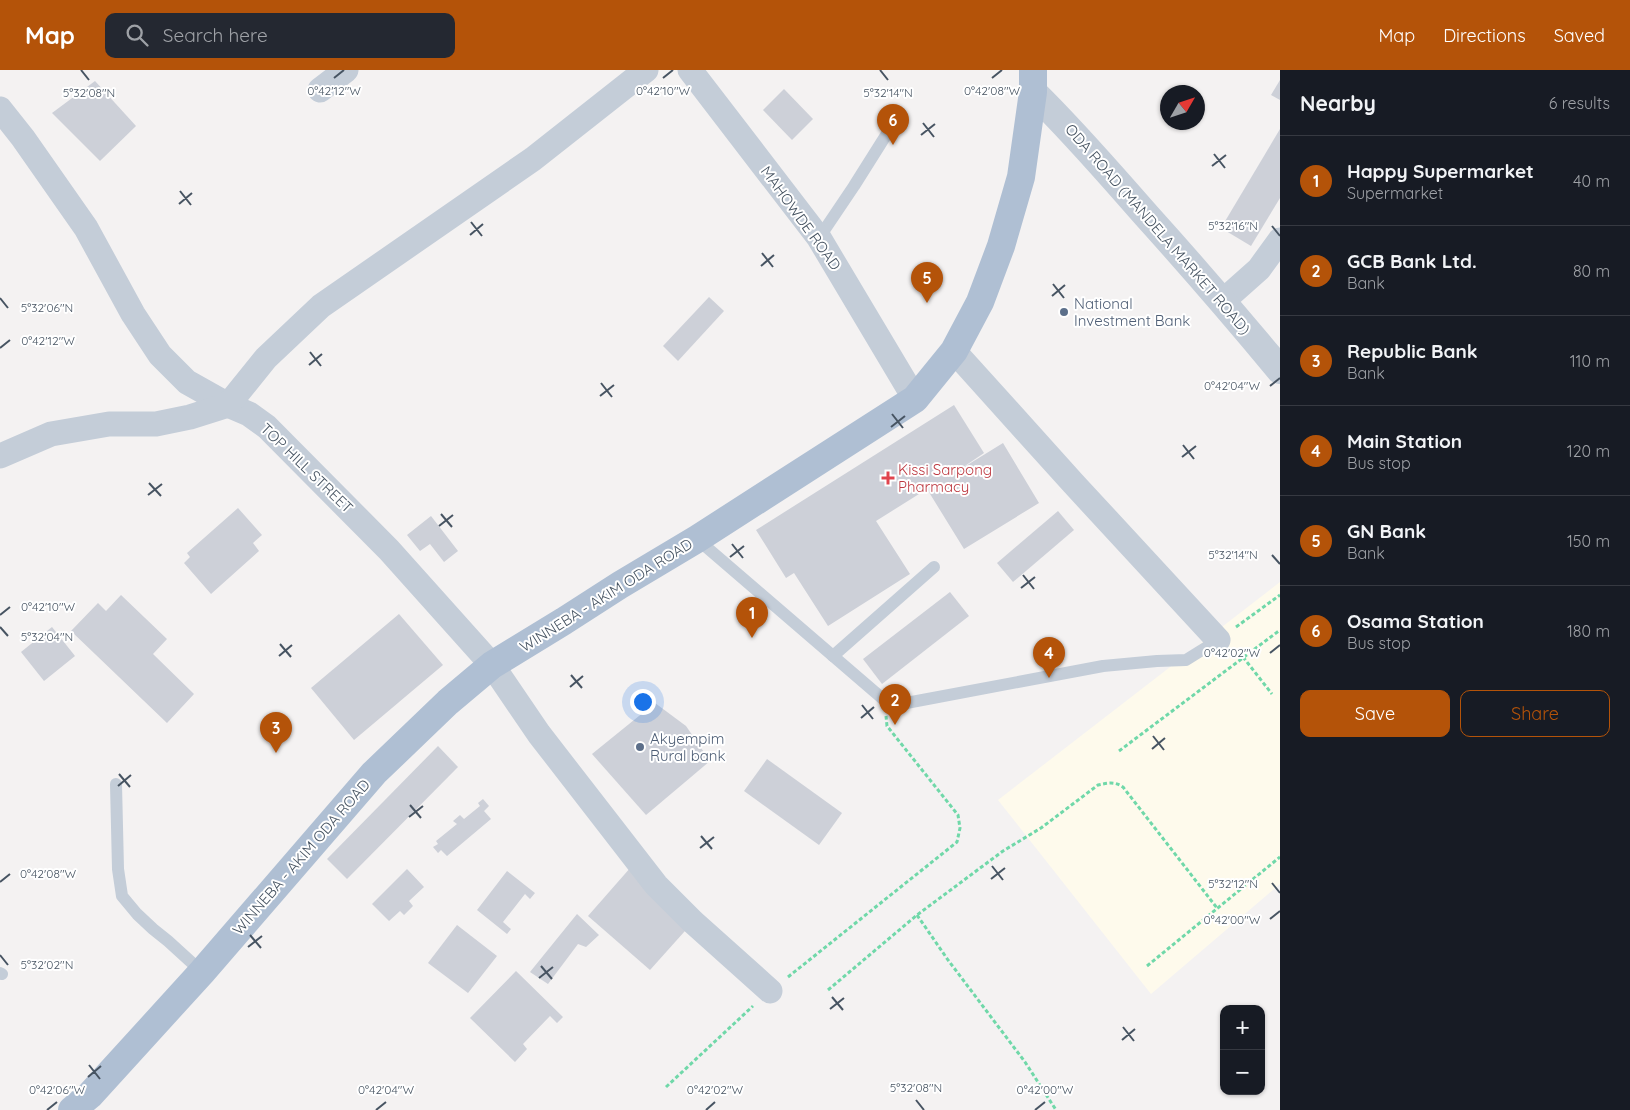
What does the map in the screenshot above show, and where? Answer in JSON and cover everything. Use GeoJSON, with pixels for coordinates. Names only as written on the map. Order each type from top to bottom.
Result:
{"type":"FeatureCollection","features":[{"type":"Feature","properties":{"kind":"main road","name":"WINNEBA - AKIM ODA ROAD"},"geometry":{"type":"LineString","coordinates":[[89,1105],[374,773],[448,702],[492,665],[627,580],[697,539],[915,399],[954,351],[980,302],[1001,246],[1021,177],[1033,81]]}},
{"type":"Feature","properties":{"kind":"street"},"geometry":{"type":"LineString","coordinates":[[320,90],[346,70]]}},
{"type":"Feature","properties":{"kind":"street"},"geometry":{"type":"LineString","coordinates":[[0,456],[50,434],[109,424],[156,424],[228,405],[266,358],[321,306],[533,159],[646,70]]}},
{"type":"Feature","properties":{"kind":"street","name":"MAHOWDE ROAD"},"geometry":{"type":"LineString","coordinates":[[690,70],[819,238],[915,399]]}},
{"type":"Feature","properties":{"kind":"street","name":"ODA ROAD (MANDELA MARKET ROAD)"},"geometry":{"type":"LineString","coordinates":[[1033,81],[1066,124],[1223,301],[1280,370]]}},
{"type":"Feature","properties":{"kind":"street","name":"TOP HILL STREET"},"geometry":{"type":"LineString","coordinates":[[0,109],[23,138],[86,228],[133,314],[160,355],[187,382],[228,405],[249,414],[267,427],[389,550],[492,665],[539,734],[656,885],[693,922],[770,991]]}},
{"type":"Feature","properties":{"kind":"street"},"geometry":{"type":"LineString","coordinates":[[1223,301],[1259,269],[1280,240]]}},
{"type":"Feature","properties":{"kind":"street"},"geometry":{"type":"LineString","coordinates":[[954,351],[1218,640]]}},
{"type":"Feature","properties":{"kind":"lane"},"geometry":{"type":"LineString","coordinates":[[819,238],[900,113]]}},
{"type":"Feature","properties":{"kind":"lane"},"geometry":{"type":"LineString","coordinates":[[697,539],[883,699],[902,704],[1103,666],[1186,660],[1218,640]]}},
{"type":"Feature","properties":{"kind":"lane"},"geometry":{"type":"LineString","coordinates":[[833,656],[934,567]]}},
{"type":"Feature","properties":{"kind":"lane"},"geometry":{"type":"LineString","coordinates":[[116,784],[118,869],[122,896],[153,930],[202,972]]}},
{"type":"Feature","properties":{"kind":"path"},"geometry":{"type":"LineString","coordinates":[[1218,640],[1280,595]]}},
{"type":"Feature","properties":{"kind":"path"},"geometry":{"type":"LineString","coordinates":[[1119,751],[1280,630]]}},
{"type":"Feature","properties":{"kind":"path"},"geometry":{"type":"LineString","coordinates":[[1243,657],[1272,694]]}},
{"type":"Feature","properties":{"kind":"path"},"geometry":{"type":"LineString","coordinates":[[666,1088],[770,991],[957,842],[960,828],[958,814],[887,726],[883,699]]}},
{"type":"Feature","properties":{"kind":"path"},"geometry":{"type":"LineString","coordinates":[[828,990],[917,915],[1003,851],[1041,828],[1098,786],[1115,782],[1123,787],[1217,908]]}},
{"type":"Feature","properties":{"kind":"path"},"geometry":{"type":"LineString","coordinates":[[1147,966],[1280,857]]}},
{"type":"Feature","properties":{"kind":"path"},"geometry":{"type":"LineString","coordinates":[[917,915],[948,960],[1025,1062],[1056,1110]]}},
{"type":"Feature","properties":{"kind":"shaded area"},"geometry":{"type":"Polygon","coordinates":[[[1280,582],[1280,884],[1151,994],[998,800],[1280,582]]]}},
{"type":"Feature","properties":{"kind":"building"},"geometry":{"type":"Polygon","coordinates":[[[1280,80],[1280,100],[1271,95],[1280,80]]]}},
{"type":"Feature","properties":{"kind":"building"},"geometry":{"type":"Polygon","coordinates":[[[95,81],[136,126],[100,161],[52,113],[95,81]]]}},
{"type":"Feature","properties":{"kind":"building"},"geometry":{"type":"Polygon","coordinates":[[[784,89],[813,119],[792,140],[763,110],[784,89]]]}},
{"type":"Feature","properties":{"kind":"building"},"geometry":{"type":"Polygon","coordinates":[[[1280,129],[1280,198],[1251,246],[1221,228],[1280,129]]]}},
{"type":"Feature","properties":{"kind":"building"},"geometry":{"type":"Polygon","coordinates":[[[709,297],[724,311],[678,361],[663,346],[709,297]]]}},
{"type":"Feature","properties":{"kind":"building"},"geometry":{"type":"Polygon","coordinates":[[[954,405],[984,453],[956,472],[1003,443],[1039,503],[964,549],[927,489],[876,521],[910,574],[828,626],[794,573],[786,578],[756,530],[954,405]]]}},
{"type":"Feature","properties":{"kind":"building"},"geometry":{"type":"Polygon","coordinates":[[[238,508],[262,535],[253,543],[259,551],[211,594],[184,563],[190,557],[187,553],[238,508]]]}},
{"type":"Feature","properties":{"kind":"building"},"geometry":{"type":"Polygon","coordinates":[[[1058,511],[1074,530],[1013,582],[997,563],[1058,511]]]}},
{"type":"Feature","properties":{"kind":"building"},"geometry":{"type":"Polygon","coordinates":[[[431,516],[458,551],[444,562],[430,544],[420,551],[407,535],[431,516]]]}},
{"type":"Feature","properties":{"kind":"building"},"geometry":{"type":"Polygon","coordinates":[[[950,592],[969,616],[882,684],[863,659],[950,592]]]}},
{"type":"Feature","properties":{"kind":"building"},"geometry":{"type":"Polygon","coordinates":[[[121,595],[167,639],[153,654],[194,694],[167,723],[71,631],[98,603],[106,611],[121,595]]]}},
{"type":"Feature","properties":{"kind":"building"},"geometry":{"type":"Polygon","coordinates":[[[399,614],[443,665],[354,740],[311,688],[399,614]]]}},
{"type":"Feature","properties":{"kind":"building"},"geometry":{"type":"Polygon","coordinates":[[[52,627],[75,656],[44,681],[21,652],[52,627]]]}},
{"type":"Feature","properties":{"kind":"building"},"geometry":{"type":"Polygon","coordinates":[[[655,703],[686,726],[710,761],[646,815],[592,754],[655,703]]]}},
{"type":"Feature","properties":{"kind":"building"},"geometry":{"type":"Polygon","coordinates":[[[438,746],[458,767],[347,879],[327,859],[438,746]]]}},
{"type":"Feature","properties":{"kind":"building"},"geometry":{"type":"Polygon","coordinates":[[[767,759],[842,813],[819,845],[744,791],[767,759]]]}},
{"type":"Feature","properties":{"kind":"building"},"geometry":{"type":"Polygon","coordinates":[[[483,799],[489,806],[484,811],[491,819],[447,856],[441,850],[438,853],[433,847],[438,844],[436,841],[457,824],[453,821],[460,815],[464,819],[480,806],[478,803],[483,799]]]}},
{"type":"Feature","properties":{"kind":"building"},"geometry":{"type":"Polygon","coordinates":[[[631,867],[693,922],[650,970],[588,916],[631,867]]]}},
{"type":"Feature","properties":{"kind":"building"},"geometry":{"type":"Polygon","coordinates":[[[407,869],[424,887],[409,901],[413,906],[404,915],[400,911],[389,921],[372,904],[407,869]]]}},
{"type":"Feature","properties":{"kind":"building"},"geometry":{"type":"Polygon","coordinates":[[[507,871],[535,893],[530,899],[525,894],[503,922],[511,929],[507,934],[477,910],[507,871]]]}},
{"type":"Feature","properties":{"kind":"building"},"geometry":{"type":"Polygon","coordinates":[[[577,914],[599,935],[586,947],[578,944],[548,984],[530,972],[577,914]]]}},
{"type":"Feature","properties":{"kind":"building"},"geometry":{"type":"Polygon","coordinates":[[[457,925],[497,956],[468,993],[428,963],[457,925]]]}},
{"type":"Feature","properties":{"kind":"building"},"geometry":{"type":"Polygon","coordinates":[[[516,971],[563,1017],[557,1023],[550,1016],[523,1044],[527,1049],[515,1062],[470,1018],[516,971]]]}},
{"type":"Feature","properties":{"kind":"place","name":"Osama Station"},"geometry":{"type":"Point","coordinates":[893,145]}},
{"type":"Feature","properties":{"kind":"place","name":"GN Bank"},"geometry":{"type":"Point","coordinates":[927,303]}},
{"type":"Feature","properties":{"kind":"place","name":"National Investment Bank"},"geometry":{"type":"Point","coordinates":[1064,312]}},
{"type":"Feature","properties":{"kind":"place","name":"Kissi Sarpong Pharmacy"},"geometry":{"type":"Point","coordinates":[888,478]}},
{"type":"Feature","properties":{"kind":"place","name":"Happy Supermarket"},"geometry":{"type":"Point","coordinates":[752,638]}},
{"type":"Feature","properties":{"kind":"place","name":"Main Station"},"geometry":{"type":"Point","coordinates":[1049,678]}},
{"type":"Feature","properties":{"kind":"place","name":"GCB Bank Ltd."},"geometry":{"type":"Point","coordinates":[895,725]}},
{"type":"Feature","properties":{"kind":"place","name":"Akyempim Rural bank"},"geometry":{"type":"Point","coordinates":[640,747]}},
{"type":"Feature","properties":{"kind":"place","name":"Republic Bank"},"geometry":{"type":"Point","coordinates":[276,753]}}]}
